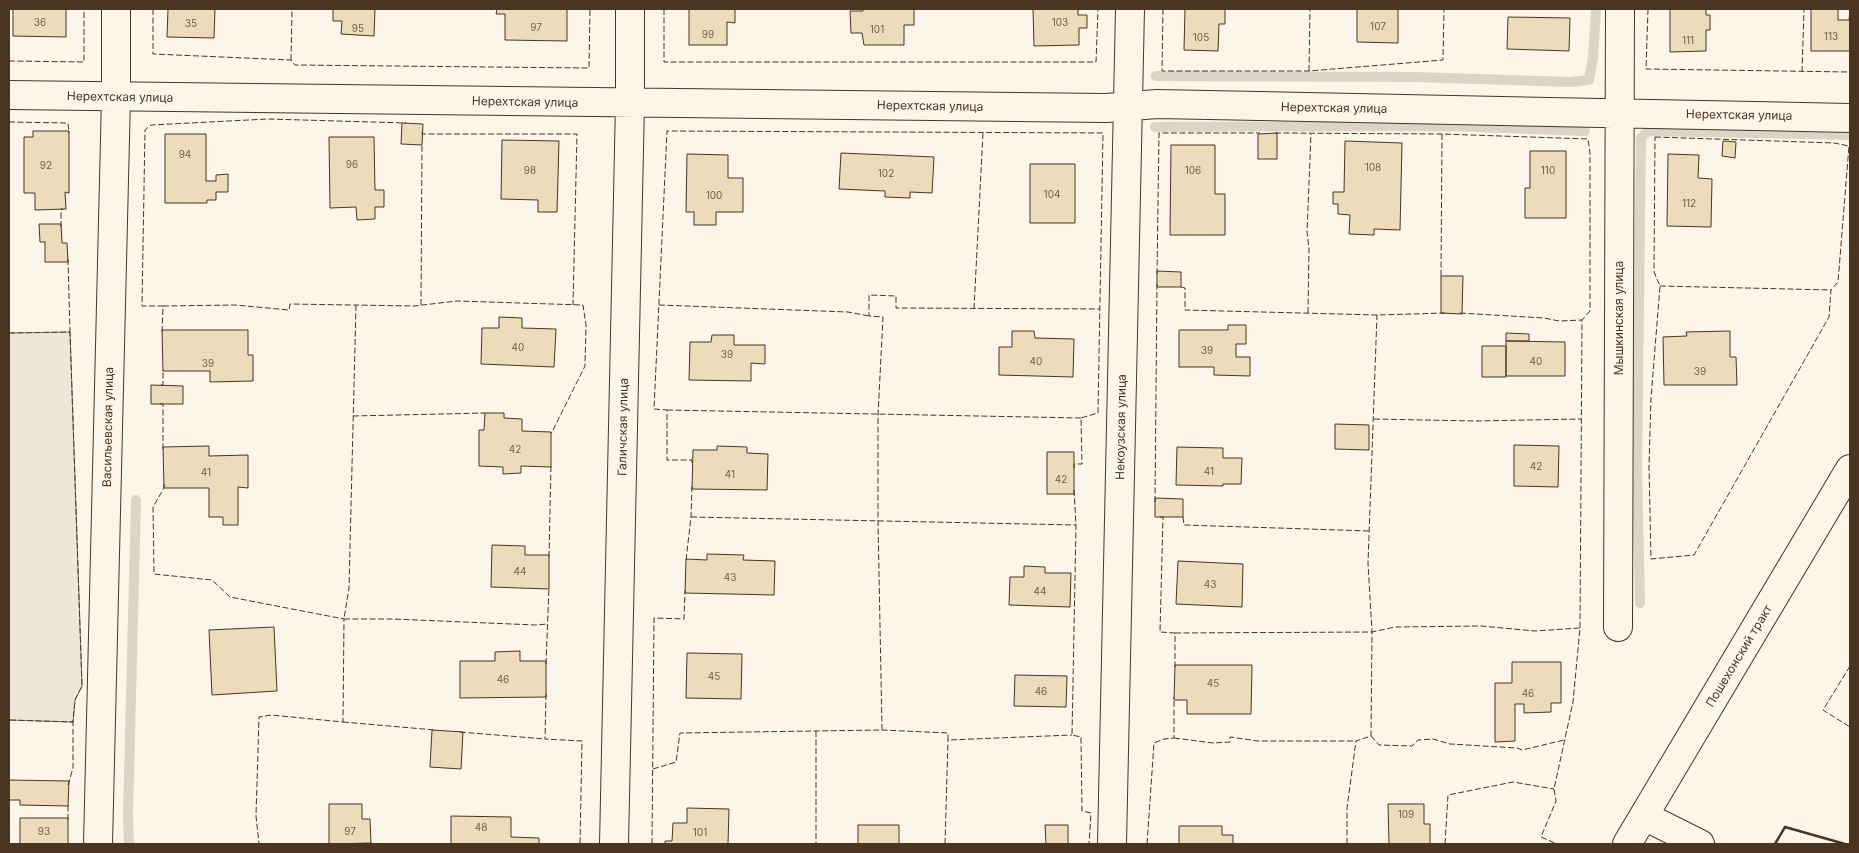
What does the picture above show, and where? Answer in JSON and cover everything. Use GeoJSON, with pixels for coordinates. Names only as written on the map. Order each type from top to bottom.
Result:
{"type":"FeatureCollection","features":[{"type":"Feature","properties":{"kind":"street","name":"Васильевская улица"},"geometry":{"type":"LineString","coordinates":[[98,844],[116,97],[116,9]]}},
{"type":"Feature","properties":{"kind":"street","name":"Галичская улица"},"geometry":{"type":"LineString","coordinates":[[614,844],[630,103],[630,9]]}},
{"type":"Feature","properties":{"kind":"street","name":"Некоузская улица"},"geometry":{"type":"LineString","coordinates":[[1112,844],[1130,9]]}},
{"type":"Feature","properties":{"kind":"street","name":"Мышкинская улица"},"geometry":{"type":"LineString","coordinates":[[1618,626],[1620,9]]}},
{"type":"Feature","properties":{"kind":"street","name":"Нерехтская улица"},"geometry":{"type":"LineString","coordinates":[[9,95],[1106,108],[1157,104],[1850,118]]}},
{"type":"Feature","properties":{"kind":"street","name":"Пошехонский тракт"},"geometry":{"type":"LineString","coordinates":[[1627,844],[1850,469]]}},
{"type":"Feature","properties":{"kind":"street"},"geometry":{"type":"LineString","coordinates":[[1644,816],[1700,844]]}},
{"type":"Feature","properties":{"kind":"shaded area"},"geometry":{"type":"Polygon","coordinates":[[[70,332],[82,686],[75,700],[73,722],[9,720],[9,333],[70,332]]]}},
{"type":"Feature","properties":{"kind":"building"},"geometry":{"type":"Polygon","coordinates":[[[13,9],[66,9],[66,37],[13,36],[13,9]]]}},
{"type":"Feature","properties":{"kind":"building"},"geometry":{"type":"Polygon","coordinates":[[[168,9],[215,9],[214,38],[167,37],[168,9]]]}},
{"type":"Feature","properties":{"kind":"building"},"geometry":{"type":"Polygon","coordinates":[[[333,9],[375,9],[374,36],[341,34],[342,21],[333,21],[333,9]]]}},
{"type":"Feature","properties":{"kind":"building"},"geometry":{"type":"Polygon","coordinates":[[[497,9],[567,9],[567,41],[505,40],[505,14],[496,14],[497,9]]]}},
{"type":"Feature","properties":{"kind":"building"},"geometry":{"type":"Polygon","coordinates":[[[689,9],[735,9],[735,23],[727,22],[727,45],[689,45],[689,9]]]}},
{"type":"Feature","properties":{"kind":"building"},"geometry":{"type":"Polygon","coordinates":[[[863,9],[914,9],[914,25],[904,25],[904,45],[864,45],[862,33],[851,33],[850,11],[863,11],[863,9]]]}},
{"type":"Feature","properties":{"kind":"building"},"geometry":{"type":"Polygon","coordinates":[[[1033,9],[1078,9],[1078,15],[1087,15],[1087,28],[1079,28],[1079,45],[1034,46],[1033,9]]]}},
{"type":"Feature","properties":{"kind":"building"},"geometry":{"type":"Polygon","coordinates":[[[1185,9],[1225,9],[1225,24],[1219,24],[1218,51],[1184,50],[1185,9]]]}},
{"type":"Feature","properties":{"kind":"building"},"geometry":{"type":"Polygon","coordinates":[[[1357,9],[1398,9],[1398,43],[1357,42],[1357,9]]]}},
{"type":"Feature","properties":{"kind":"building"},"geometry":{"type":"Polygon","coordinates":[[[1670,9],[1706,9],[1706,15],[1710,15],[1710,30],[1706,30],[1706,51],[1670,52],[1670,9]]]}},
{"type":"Feature","properties":{"kind":"building"},"geometry":{"type":"Polygon","coordinates":[[[1811,9],[1838,9],[1838,20],[1849,20],[1850,10],[1850,51],[1811,51],[1811,9]]]}},
{"type":"Feature","properties":{"kind":"building"},"geometry":{"type":"Polygon","coordinates":[[[1508,17],[1570,18],[1569,51],[1507,49],[1508,17]]]}},
{"type":"Feature","properties":{"kind":"building"},"geometry":{"type":"Polygon","coordinates":[[[402,123],[423,124],[422,145],[401,144],[402,123]]]}},
{"type":"Feature","properties":{"kind":"building"},"geometry":{"type":"Polygon","coordinates":[[[33,131],[69,131],[69,193],[65,192],[66,209],[35,210],[35,193],[24,193],[24,137],[33,137],[33,131]]]}},
{"type":"Feature","properties":{"kind":"building"},"geometry":{"type":"Polygon","coordinates":[[[1277,133],[1277,159],[1258,159],[1258,134],[1277,133]]]}},
{"type":"Feature","properties":{"kind":"building"},"geometry":{"type":"Polygon","coordinates":[[[165,134],[206,134],[206,181],[216,181],[216,175],[228,174],[228,192],[216,192],[216,200],[207,200],[207,203],[165,203],[165,134]]]}},
{"type":"Feature","properties":{"kind":"building"},"geometry":{"type":"Polygon","coordinates":[[[329,137],[374,137],[375,190],[384,190],[384,207],[375,207],[375,219],[357,220],[356,207],[330,208],[329,137]]]}},
{"type":"Feature","properties":{"kind":"building"},"geometry":{"type":"Polygon","coordinates":[[[502,140],[559,141],[557,212],[538,212],[538,200],[501,199],[502,140]]]}},
{"type":"Feature","properties":{"kind":"building"},"geometry":{"type":"Polygon","coordinates":[[[1345,141],[1402,143],[1400,230],[1374,229],[1374,235],[1349,234],[1350,215],[1338,214],[1338,204],[1333,204],[1333,192],[1344,192],[1345,141]]]}},
{"type":"Feature","properties":{"kind":"building"},"geometry":{"type":"Polygon","coordinates":[[[1723,141],[1736,142],[1735,158],[1722,156],[1723,141]]]}},
{"type":"Feature","properties":{"kind":"building"},"geometry":{"type":"Polygon","coordinates":[[[1171,145],[1215,145],[1215,194],[1225,194],[1225,235],[1170,235],[1171,145]]]}},
{"type":"Feature","properties":{"kind":"building"},"geometry":{"type":"Polygon","coordinates":[[[1530,151],[1566,151],[1566,218],[1525,218],[1525,188],[1530,188],[1530,151]]]}},
{"type":"Feature","properties":{"kind":"building"},"geometry":{"type":"Polygon","coordinates":[[[841,153],[934,157],[932,193],[910,192],[910,198],[885,197],[885,191],[839,189],[841,153]]]}},
{"type":"Feature","properties":{"kind":"building"},"geometry":{"type":"Polygon","coordinates":[[[687,154],[728,155],[728,178],[743,178],[743,212],[716,212],[716,225],[694,225],[694,212],[686,212],[687,154]]]}},
{"type":"Feature","properties":{"kind":"building"},"geometry":{"type":"Polygon","coordinates":[[[1668,154],[1699,155],[1698,178],[1712,179],[1711,227],[1667,226],[1668,154]]]}},
{"type":"Feature","properties":{"kind":"building"},"geometry":{"type":"Polygon","coordinates":[[[1030,164],[1075,164],[1075,223],[1030,223],[1030,164]]]}},
{"type":"Feature","properties":{"kind":"building"},"geometry":{"type":"Polygon","coordinates":[[[39,224],[61,224],[62,243],[67,243],[68,262],[45,262],[45,242],[40,242],[39,224]]]}},
{"type":"Feature","properties":{"kind":"building"},"geometry":{"type":"Polygon","coordinates":[[[1157,271],[1181,272],[1181,287],[1157,287],[1157,271]]]}},
{"type":"Feature","properties":{"kind":"building"},"geometry":{"type":"Polygon","coordinates":[[[1441,276],[1463,276],[1462,314],[1441,313],[1441,276]]]}},
{"type":"Feature","properties":{"kind":"building"},"geometry":{"type":"Polygon","coordinates":[[[499,317],[522,318],[522,328],[556,329],[554,367],[481,364],[482,328],[499,328],[499,317]]]}},
{"type":"Feature","properties":{"kind":"building"},"geometry":{"type":"Polygon","coordinates":[[[1228,325],[1246,325],[1246,344],[1236,344],[1236,357],[1250,357],[1250,376],[1214,375],[1214,367],[1179,367],[1179,330],[1228,330],[1228,325]]]}},
{"type":"Feature","properties":{"kind":"building"},"geometry":{"type":"Polygon","coordinates":[[[162,330],[248,330],[248,355],[253,355],[253,381],[210,382],[210,371],[163,371],[162,330]]]}},
{"type":"Feature","properties":{"kind":"building"},"geometry":{"type":"Polygon","coordinates":[[[1012,331],[1034,331],[1035,338],[1074,339],[1073,377],[999,375],[999,347],[1012,347],[1012,331]]]}},
{"type":"Feature","properties":{"kind":"building"},"geometry":{"type":"Polygon","coordinates":[[[1730,331],[1730,357],[1736,357],[1737,385],[1664,385],[1663,337],[1687,336],[1686,332],[1730,331]]]}},
{"type":"Feature","properties":{"kind":"building"},"geometry":{"type":"Polygon","coordinates":[[[1506,333],[1529,334],[1529,341],[1506,341],[1506,333]]]}},
{"type":"Feature","properties":{"kind":"building"},"geometry":{"type":"Polygon","coordinates":[[[712,335],[734,335],[734,345],[765,345],[765,364],[751,363],[751,381],[689,380],[690,342],[711,342],[712,335]]]}},
{"type":"Feature","properties":{"kind":"building"},"geometry":{"type":"Polygon","coordinates":[[[1506,341],[1565,342],[1565,376],[1506,376],[1506,341]]]}},
{"type":"Feature","properties":{"kind":"building"},"geometry":{"type":"Polygon","coordinates":[[[1482,346],[1506,346],[1506,377],[1482,377],[1482,346]]]}},
{"type":"Feature","properties":{"kind":"building"},"geometry":{"type":"Polygon","coordinates":[[[151,385],[183,386],[183,404],[151,404],[151,385]]]}},
{"type":"Feature","properties":{"kind":"building"},"geometry":{"type":"Polygon","coordinates":[[[485,413],[504,413],[504,418],[522,419],[522,431],[551,432],[551,467],[521,466],[521,473],[503,474],[503,467],[479,466],[479,430],[484,430],[485,413]]]}},
{"type":"Feature","properties":{"kind":"building"},"geometry":{"type":"Polygon","coordinates":[[[1335,424],[1369,425],[1369,450],[1335,449],[1335,424]]]}},
{"type":"Feature","properties":{"kind":"building"},"geometry":{"type":"Polygon","coordinates":[[[1514,445],[1559,446],[1558,487],[1514,486],[1514,445]]]}},
{"type":"Feature","properties":{"kind":"building"},"geometry":{"type":"Polygon","coordinates":[[[209,446],[209,456],[248,455],[248,488],[238,487],[238,525],[223,525],[223,517],[209,517],[209,488],[164,488],[163,447],[209,446]]]}},
{"type":"Feature","properties":{"kind":"building"},"geometry":{"type":"Polygon","coordinates":[[[717,446],[747,447],[747,453],[768,454],[767,490],[692,489],[693,450],[717,450],[717,446]]]}},
{"type":"Feature","properties":{"kind":"building"},"geometry":{"type":"Polygon","coordinates":[[[1177,447],[1223,448],[1223,458],[1242,458],[1241,484],[1223,484],[1223,486],[1176,485],[1177,447]]]}},
{"type":"Feature","properties":{"kind":"building"},"geometry":{"type":"Polygon","coordinates":[[[1047,452],[1074,452],[1074,494],[1047,494],[1047,452]]]}},
{"type":"Feature","properties":{"kind":"building"},"geometry":{"type":"Polygon","coordinates":[[[1155,498],[1183,499],[1183,517],[1155,517],[1155,498]]]}},
{"type":"Feature","properties":{"kind":"building"},"geometry":{"type":"Polygon","coordinates":[[[492,545],[525,546],[525,555],[549,555],[549,589],[491,587],[492,545]]]}},
{"type":"Feature","properties":{"kind":"building"},"geometry":{"type":"Polygon","coordinates":[[[707,554],[744,555],[743,560],[775,561],[774,595],[685,593],[686,559],[707,560],[707,554]]]}},
{"type":"Feature","properties":{"kind":"building"},"geometry":{"type":"Polygon","coordinates":[[[1178,561],[1243,564],[1242,607],[1176,604],[1178,561]]]}},
{"type":"Feature","properties":{"kind":"building"},"geometry":{"type":"Polygon","coordinates":[[[1024,566],[1045,567],[1045,573],[1071,573],[1070,607],[1009,605],[1010,577],[1024,577],[1024,566]]]}},
{"type":"Feature","properties":{"kind":"building"},"geometry":{"type":"Polygon","coordinates":[[[274,627],[277,691],[212,695],[209,630],[274,627]]]}},
{"type":"Feature","properties":{"kind":"building"},"geometry":{"type":"Polygon","coordinates":[[[520,651],[520,661],[546,661],[546,697],[460,698],[460,661],[495,661],[495,652],[520,651]]]}},
{"type":"Feature","properties":{"kind":"building"},"geometry":{"type":"Polygon","coordinates":[[[687,653],[742,654],[741,699],[686,698],[687,653]]]}},
{"type":"Feature","properties":{"kind":"building"},"geometry":{"type":"Polygon","coordinates":[[[1512,662],[1561,662],[1561,703],[1551,703],[1551,712],[1524,713],[1524,704],[1515,704],[1515,741],[1495,742],[1495,683],[1512,683],[1512,662]]]}},
{"type":"Feature","properties":{"kind":"building"},"geometry":{"type":"Polygon","coordinates":[[[1175,665],[1252,665],[1251,714],[1187,714],[1187,700],[1174,700],[1175,665]]]}},
{"type":"Feature","properties":{"kind":"building"},"geometry":{"type":"Polygon","coordinates":[[[1015,675],[1067,676],[1066,707],[1014,706],[1015,675]]]}},
{"type":"Feature","properties":{"kind":"building"},"geometry":{"type":"Polygon","coordinates":[[[432,730],[463,732],[461,769],[430,767],[432,730]]]}},
{"type":"Feature","properties":{"kind":"building"},"geometry":{"type":"Polygon","coordinates":[[[9,780],[69,781],[68,806],[20,805],[20,800],[9,800],[9,780]]]}},
{"type":"Feature","properties":{"kind":"building"},"geometry":{"type":"Polygon","coordinates":[[[329,804],[362,804],[362,819],[370,819],[371,843],[329,844],[329,804]]]}},
{"type":"Feature","properties":{"kind":"building"},"geometry":{"type":"Polygon","coordinates":[[[1388,804],[1424,804],[1424,824],[1430,824],[1430,844],[1389,844],[1388,804]]]}},
{"type":"Feature","properties":{"kind":"building"},"geometry":{"type":"Polygon","coordinates":[[[687,808],[729,809],[728,844],[665,844],[665,841],[672,841],[673,823],[687,823],[687,808]]]}},
{"type":"Feature","properties":{"kind":"building"},"geometry":{"type":"Polygon","coordinates":[[[451,816],[511,817],[511,837],[539,838],[539,844],[451,844],[451,816]]]}},
{"type":"Feature","properties":{"kind":"building"},"geometry":{"type":"Polygon","coordinates":[[[20,818],[68,818],[68,844],[20,844],[20,818]]]}},
{"type":"Feature","properties":{"kind":"building"},"geometry":{"type":"Polygon","coordinates":[[[858,825],[899,825],[899,844],[858,844],[858,825]]]}},
{"type":"Feature","properties":{"kind":"building"},"geometry":{"type":"Polygon","coordinates":[[[1045,825],[1068,825],[1068,844],[1046,844],[1045,825]]]}},
{"type":"Feature","properties":{"kind":"building"},"geometry":{"type":"Polygon","coordinates":[[[1179,826],[1222,826],[1222,835],[1233,835],[1233,844],[1179,844],[1179,826]]]}},
{"type":"Feature","properties":{"kind":"waterway"},"geometry":{"type":"LineString","coordinates":[[1156,76],[1414,77],[1570,82],[1589,80],[1593,58],[1596,9]]}},
{"type":"Feature","properties":{"kind":"waterway"},"geometry":{"type":"LineString","coordinates":[[1155,127],[1450,126],[1585,131]]}},
{"type":"Feature","properties":{"kind":"waterway"},"geometry":{"type":"LineString","coordinates":[[1640,603],[1637,470],[1641,138],[1648,131],[1850,135]]}},
{"type":"Feature","properties":{"kind":"waterway"},"geometry":{"type":"LineString","coordinates":[[129,844],[128,815],[136,500]]}},
{"type":"Feature","properties":{"kind":"fence"},"geometry":{"type":"LineString","coordinates":[[9,61],[84,62],[84,9]]}},
{"type":"Feature","properties":{"kind":"fence"},"geometry":{"type":"LineString","coordinates":[[153,9],[153,54],[291,60],[295,65],[589,68],[590,9]]}},
{"type":"Feature","properties":{"kind":"fence"},"geometry":{"type":"LineString","coordinates":[[291,60],[292,9]]}},
{"type":"Feature","properties":{"kind":"fence"},"geometry":{"type":"LineString","coordinates":[[664,9],[664,62],[1096,62],[1098,9]]}},
{"type":"Feature","properties":{"kind":"fence"},"geometry":{"type":"LineString","coordinates":[[1163,9],[1162,71],[1309,71],[1443,60],[1444,9]]}},
{"type":"Feature","properties":{"kind":"fence"},"geometry":{"type":"LineString","coordinates":[[1309,71],[1310,9]]}},
{"type":"Feature","properties":{"kind":"fence"},"geometry":{"type":"LineString","coordinates":[[1648,9],[1646,69],[1850,72]]}},
{"type":"Feature","properties":{"kind":"fence"},"geometry":{"type":"LineString","coordinates":[[1802,72],[1804,9]]}},
{"type":"Feature","properties":{"kind":"fence"},"geometry":{"type":"LineString","coordinates":[[162,332],[163,306],[142,306],[145,130],[151,125],[268,119],[406,123]]}},
{"type":"Feature","properties":{"kind":"fence"},"geometry":{"type":"LineString","coordinates":[[9,122],[68,123],[69,133]]}},
{"type":"Feature","properties":{"kind":"fence"},"geometry":{"type":"LineString","coordinates":[[692,463],[692,460],[667,460],[667,410],[654,409],[667,131],[1103,133],[1098,413],[1081,418],[1082,464],[1074,464],[1074,468]]}},
{"type":"Feature","properties":{"kind":"fence"},"geometry":{"type":"LineString","coordinates":[[422,132],[422,134],[577,134],[573,305]]}},
{"type":"Feature","properties":{"kind":"fence"},"geometry":{"type":"LineString","coordinates":[[974,309],[983,133]]}},
{"type":"Feature","properties":{"kind":"fence"},"geometry":{"type":"LineString","coordinates":[[1157,274],[1159,133],[1260,133]]}},
{"type":"Feature","properties":{"kind":"fence"},"geometry":{"type":"LineString","coordinates":[[1275,133],[1442,134],[1588,139],[1590,153],[1590,311],[1582,320],[1580,628],[1573,702],[1554,789],[1556,801],[1541,837],[1557,844]]}},
{"type":"Feature","properties":{"kind":"fence"},"geometry":{"type":"LineString","coordinates":[[1308,313],[1309,248],[1307,232],[1311,134]]}},
{"type":"Feature","properties":{"kind":"fence"},"geometry":{"type":"LineString","coordinates":[[1441,276],[1442,134]]}},
{"type":"Feature","properties":{"kind":"fence"},"geometry":{"type":"LineString","coordinates":[[1655,137],[1834,143],[1849,146],[1838,282],[1831,290],[1829,317],[1694,555],[1651,559],[1649,466],[1651,398],[1660,286],[1654,272],[1655,137]]}},
{"type":"Feature","properties":{"kind":"fence"},"geometry":{"type":"LineString","coordinates":[[421,305],[422,144]]}},
{"type":"Feature","properties":{"kind":"fence"},"geometry":{"type":"LineString","coordinates":[[61,227],[61,209],[63,209]]}},
{"type":"Feature","properties":{"kind":"fence"},"geometry":{"type":"LineString","coordinates":[[68,259],[69,332]]}},
{"type":"Feature","properties":{"kind":"fence"},"geometry":{"type":"LineString","coordinates":[[1155,502],[1157,284]]}},
{"type":"Feature","properties":{"kind":"fence"},"geometry":{"type":"LineString","coordinates":[[1660,286],[1831,290]]}},
{"type":"Feature","properties":{"kind":"fence"},"geometry":{"type":"LineString","coordinates":[[1181,287],[1185,288],[1185,310],[1377,315],[1445,313]]}},
{"type":"Feature","properties":{"kind":"fence"},"geometry":{"type":"LineString","coordinates":[[882,730],[878,415],[883,317],[869,316],[869,295],[896,296],[896,308],[1100,309]]}},
{"type":"Feature","properties":{"kind":"fence"},"geometry":{"type":"LineString","coordinates":[[163,306],[235,305],[289,310],[290,304],[414,306],[457,301],[583,305],[586,325],[585,366],[551,434]]}},
{"type":"Feature","properties":{"kind":"fence"},"geometry":{"type":"LineString","coordinates":[[356,305],[349,588],[344,619],[548,624]]}},
{"type":"Feature","properties":{"kind":"fence"},"geometry":{"type":"LineString","coordinates":[[659,305],[848,312],[869,316]]}},
{"type":"Feature","properties":{"kind":"fence"},"geometry":{"type":"LineString","coordinates":[[1460,313],[1544,318],[1559,321],[1582,320]]}},
{"type":"Feature","properties":{"kind":"fence"},"geometry":{"type":"LineString","coordinates":[[1347,844],[1347,808],[1356,741],[1371,736],[1372,632],[1368,563],[1377,315]]}},
{"type":"Feature","properties":{"kind":"fence"},"geometry":{"type":"LineString","coordinates":[[9,333],[70,332],[82,686],[75,700],[73,722],[9,720]]}},
{"type":"Feature","properties":{"kind":"fence"},"geometry":{"type":"LineString","coordinates":[[161,385],[163,385],[163,369]]}},
{"type":"Feature","properties":{"kind":"fence"},"geometry":{"type":"LineString","coordinates":[[160,404],[163,404],[163,449]]}},
{"type":"Feature","properties":{"kind":"fence"},"geometry":{"type":"LineString","coordinates":[[667,410],[1081,418]]}},
{"type":"Feature","properties":{"kind":"fence"},"geometry":{"type":"LineString","coordinates":[[353,416],[485,413]]}},
{"type":"Feature","properties":{"kind":"fence"},"geometry":{"type":"LineString","coordinates":[[1374,419],[1475,421],[1581,419]]}},
{"type":"Feature","properties":{"kind":"fence"},"geometry":{"type":"LineString","coordinates":[[549,557],[551,464]]}},
{"type":"Feature","properties":{"kind":"fence"},"geometry":{"type":"LineString","coordinates":[[164,484],[164,488],[153,507],[154,574],[212,580],[230,597],[344,619],[343,722],[271,715],[259,717],[256,816],[259,844]]}},
{"type":"Feature","properties":{"kind":"fence"},"geometry":{"type":"LineString","coordinates":[[686,560],[691,517],[692,486]]}},
{"type":"Feature","properties":{"kind":"fence"},"geometry":{"type":"LineString","coordinates":[[1074,490],[1076,525],[1072,735],[1081,737],[1082,811],[1091,813],[1089,844]]}},
{"type":"Feature","properties":{"kind":"fence"},"geometry":{"type":"LineString","coordinates":[[691,517],[1076,525]]}},
{"type":"Feature","properties":{"kind":"fence"},"geometry":{"type":"LineString","coordinates":[[1160,517],[1163,517],[1160,632],[1175,633],[1175,667]]}},
{"type":"Feature","properties":{"kind":"fence"},"geometry":{"type":"LineString","coordinates":[[1183,517],[1184,525],[1370,531]]}},
{"type":"Feature","properties":{"kind":"fence"},"geometry":{"type":"LineString","coordinates":[[546,664],[549,587]]}},
{"type":"Feature","properties":{"kind":"fence"},"geometry":{"type":"LineString","coordinates":[[652,844],[654,618],[684,619],[685,590]]}},
{"type":"Feature","properties":{"kind":"fence"},"geometry":{"type":"LineString","coordinates":[[1175,633],[1372,632],[1395,627],[1481,626],[1535,631],[1580,628]]}},
{"type":"Feature","properties":{"kind":"fence"},"geometry":{"type":"LineString","coordinates":[[1850,666],[1823,710],[1850,727]]}},
{"type":"Feature","properties":{"kind":"fence"},"geometry":{"type":"LineString","coordinates":[[546,694],[545,739],[582,741],[580,844]]}},
{"type":"Feature","properties":{"kind":"fence"},"geometry":{"type":"LineString","coordinates":[[1147,844],[1154,743],[1174,738],[1174,697]]}},
{"type":"Feature","properties":{"kind":"fence"},"geometry":{"type":"LineString","coordinates":[[68,785],[73,768],[73,722],[71,722]]}},
{"type":"Feature","properties":{"kind":"fence"},"geometry":{"type":"LineString","coordinates":[[343,722],[435,730]]}},
{"type":"Feature","properties":{"kind":"fence"},"geometry":{"type":"LineString","coordinates":[[653,769],[676,762],[680,733],[882,730],[948,733],[948,740],[1072,735]]}},
{"type":"Feature","properties":{"kind":"fence"},"geometry":{"type":"LineString","coordinates":[[816,731],[816,844]]}},
{"type":"Feature","properties":{"kind":"fence"},"geometry":{"type":"LineString","coordinates":[[460,732],[545,739]]}},
{"type":"Feature","properties":{"kind":"fence"},"geometry":{"type":"LineString","coordinates":[[1371,736],[1379,745],[1412,746],[1418,740],[1433,739],[1450,744],[1517,748],[1522,750],[1564,740]]}},
{"type":"Feature","properties":{"kind":"fence"},"geometry":{"type":"LineString","coordinates":[[1174,738],[1213,743],[1230,742],[1230,737],[1258,741],[1356,741]]}},
{"type":"Feature","properties":{"kind":"fence"},"geometry":{"type":"LineString","coordinates":[[945,844],[948,740]]}},
{"type":"Feature","properties":{"kind":"fence"},"geometry":{"type":"LineString","coordinates":[[1445,844],[1448,795],[1513,782],[1554,789]]}},
{"type":"Feature","properties":{"kind":"fence"},"geometry":{"type":"LineString","coordinates":[[68,805],[68,820]]}},
{"type":"Feature","properties":{"kind":"wall"},"geometry":{"type":"LineString","coordinates":[[1775,844],[1785,827],[1845,844]]}}]}
